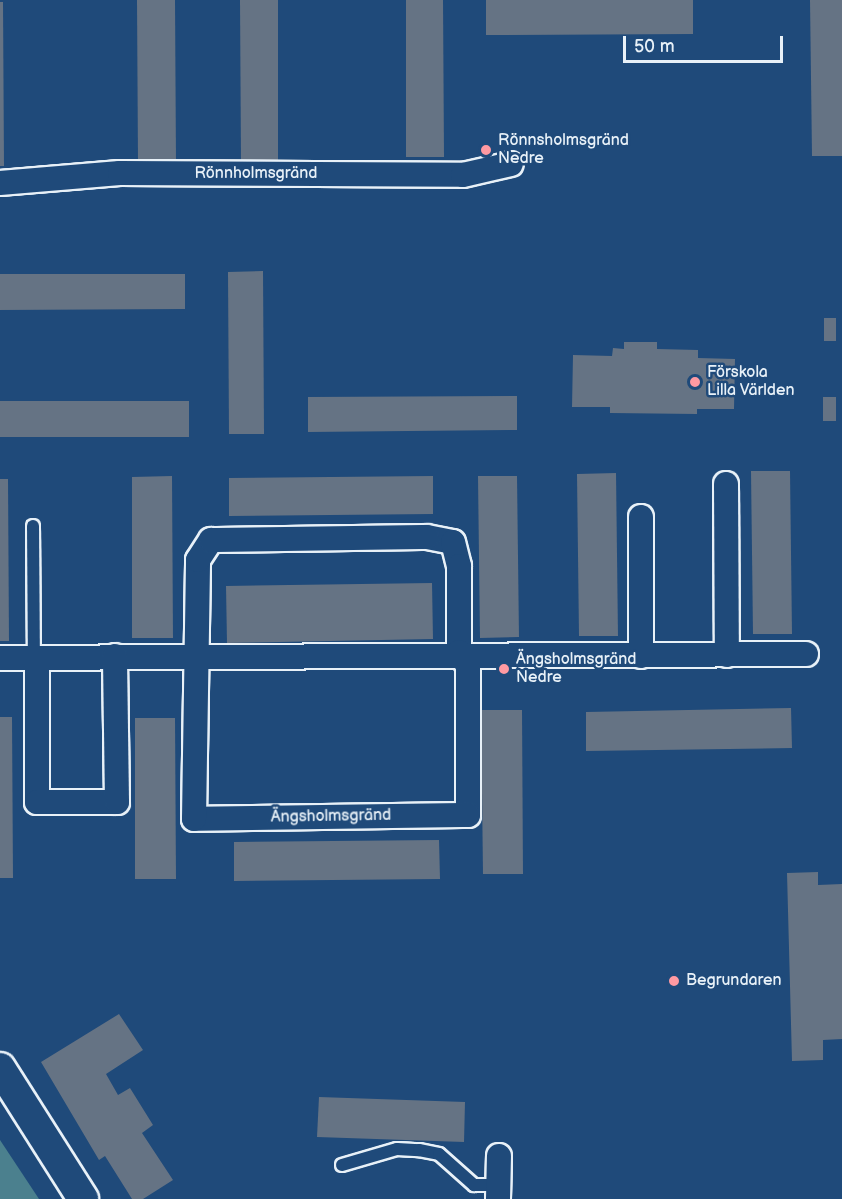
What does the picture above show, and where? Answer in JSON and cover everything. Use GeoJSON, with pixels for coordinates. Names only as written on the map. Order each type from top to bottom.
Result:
{"type":"FeatureCollection","features":[{"type":"Feature","properties":{"kind":"street","name":"Rönnholmsgränd"},"geometry":{"type":"LineString","coordinates":[[0,183],[120,173],[464,175],[511,164]]}},
{"type":"Feature","properties":{"kind":"street"},"geometry":{"type":"LineString","coordinates":[[726,484],[727,655]]}},
{"type":"Feature","properties":{"kind":"street"},"geometry":{"type":"LineString","coordinates":[[641,517],[641,656]]}},
{"type":"Feature","properties":{"kind":"street","name":"Ängsholmsgränd"},"geometry":{"type":"LineString","coordinates":[[427,537],[453,542],[456,554],[459,652],[468,666],[468,815],[194,819],[192,678],[196,655],[198,560],[211,540],[427,537]]}},
{"type":"Feature","properties":{"kind":"street"},"geometry":{"type":"LineString","coordinates":[[0,658],[459,652],[508,656],[806,654]]}},
{"type":"Feature","properties":{"kind":"street"},"geometry":{"type":"LineString","coordinates":[[35,658],[37,802],[117,802],[115,656]]}},
{"type":"Feature","properties":{"kind":"street"},"geometry":{"type":"LineString","coordinates":[[0,1068],[82,1199]]}},
{"type":"Feature","properties":{"kind":"street"},"geometry":{"type":"LineString","coordinates":[[499,1156],[499,1192]]}},
{"type":"Feature","properties":{"kind":"lane"},"geometry":{"type":"LineString","coordinates":[[33,526],[35,658]]}},
{"type":"Feature","properties":{"kind":"lane"},"geometry":{"type":"LineString","coordinates":[[342,1165],[397,1149],[419,1150],[439,1154],[474,1185],[499,1192]]}},
{"type":"Feature","properties":{"kind":"green space"},"geometry":{"type":"Polygon","coordinates":[[[0,1140],[39,1199],[0,1199],[0,1140]]]}},
{"type":"Feature","properties":{"kind":"building"},"geometry":{"type":"Polygon","coordinates":[[[137,0],[175,0],[176,163],[138,163],[137,0]]]}},
{"type":"Feature","properties":{"kind":"building"},"geometry":{"type":"Polygon","coordinates":[[[240,0],[278,0],[278,162],[241,163],[240,0]]]}},
{"type":"Feature","properties":{"kind":"building"},"geometry":{"type":"Polygon","coordinates":[[[406,0],[443,0],[444,157],[406,157],[406,0]]]}},
{"type":"Feature","properties":{"kind":"building"},"geometry":{"type":"Polygon","coordinates":[[[486,0],[693,0],[693,34],[486,35],[486,0]]]}},
{"type":"Feature","properties":{"kind":"building"},"geometry":{"type":"Polygon","coordinates":[[[810,0],[842,0],[842,156],[812,156],[810,0]]]}},
{"type":"Feature","properties":{"kind":"building"},"geometry":{"type":"Polygon","coordinates":[[[0,2],[3,2],[4,166],[0,166],[0,2]]]}},
{"type":"Feature","properties":{"kind":"building"},"geometry":{"type":"Polygon","coordinates":[[[263,271],[264,434],[229,434],[228,272],[263,271]]]}},
{"type":"Feature","properties":{"kind":"building"},"geometry":{"type":"Polygon","coordinates":[[[0,274],[185,274],[185,309],[0,310],[0,274]]]}},
{"type":"Feature","properties":{"kind":"building"},"geometry":{"type":"Polygon","coordinates":[[[824,318],[836,318],[836,341],[824,341],[824,318]]]}},
{"type":"Feature","properties":{"kind":"building"},"geometry":{"type":"Polygon","coordinates":[[[624,342],[657,342],[657,349],[698,350],[698,358],[735,359],[734,409],[697,409],[697,414],[610,413],[610,407],[572,407],[573,355],[612,356],[613,348],[624,349],[624,342]]]}},
{"type":"Feature","properties":{"kind":"building"},"geometry":{"type":"Polygon","coordinates":[[[517,396],[517,430],[308,432],[308,397],[517,396]]]}},
{"type":"Feature","properties":{"kind":"building"},"geometry":{"type":"Polygon","coordinates":[[[823,397],[836,397],[836,421],[823,421],[823,397]]]}},
{"type":"Feature","properties":{"kind":"building"},"geometry":{"type":"Polygon","coordinates":[[[0,401],[189,401],[189,437],[0,437],[0,401]]]}},
{"type":"Feature","properties":{"kind":"building"},"geometry":{"type":"Polygon","coordinates":[[[751,471],[790,471],[792,634],[753,634],[751,471]]]}},
{"type":"Feature","properties":{"kind":"building"},"geometry":{"type":"Polygon","coordinates":[[[616,473],[618,636],[579,636],[577,474],[616,473]]]}},
{"type":"Feature","properties":{"kind":"building"},"geometry":{"type":"Polygon","coordinates":[[[172,476],[173,638],[132,638],[132,477],[172,476]]]}},
{"type":"Feature","properties":{"kind":"building"},"geometry":{"type":"Polygon","coordinates":[[[433,476],[433,514],[229,516],[229,478],[433,476]]]}},
{"type":"Feature","properties":{"kind":"building"},"geometry":{"type":"Polygon","coordinates":[[[478,476],[517,476],[519,637],[480,638],[478,476]]]}},
{"type":"Feature","properties":{"kind":"building"},"geometry":{"type":"Polygon","coordinates":[[[0,479],[8,479],[9,641],[0,641],[0,479]]]}},
{"type":"Feature","properties":{"kind":"building"},"geometry":{"type":"Polygon","coordinates":[[[432,583],[433,639],[227,643],[226,586],[432,583]]]}},
{"type":"Feature","properties":{"kind":"building"},"geometry":{"type":"Polygon","coordinates":[[[791,708],[792,748],[586,751],[586,712],[791,708]]]}},
{"type":"Feature","properties":{"kind":"building"},"geometry":{"type":"Polygon","coordinates":[[[481,710],[522,710],[523,874],[483,874],[481,710]]]}},
{"type":"Feature","properties":{"kind":"building"},"geometry":{"type":"Polygon","coordinates":[[[0,717],[12,717],[13,878],[0,878],[0,717]]]}},
{"type":"Feature","properties":{"kind":"building"},"geometry":{"type":"Polygon","coordinates":[[[135,718],[175,718],[176,879],[135,879],[135,718]]]}},
{"type":"Feature","properties":{"kind":"building"},"geometry":{"type":"Polygon","coordinates":[[[439,840],[440,879],[234,881],[234,842],[439,840]]]}},
{"type":"Feature","properties":{"kind":"building"},"geometry":{"type":"Polygon","coordinates":[[[818,872],[818,885],[842,884],[842,1039],[823,1040],[823,1060],[792,1061],[787,873],[818,872]]]}},
{"type":"Feature","properties":{"kind":"building"},"geometry":{"type":"Polygon","coordinates":[[[119,1014],[143,1050],[106,1074],[118,1095],[130,1088],[153,1125],[142,1133],[173,1180],[143,1199],[132,1199],[105,1156],[99,1160],[41,1062],[119,1014]]]}},
{"type":"Feature","properties":{"kind":"building"},"geometry":{"type":"Polygon","coordinates":[[[319,1097],[465,1102],[464,1142],[317,1137],[319,1097]]]}},
{"type":"Feature","properties":{"kind":"place","name":"Rönnsholmsgränd Nedre"},"geometry":{"type":"Point","coordinates":[486,150]}},
{"type":"Feature","properties":{"kind":"place","name":"Förskola Lilla Världen"},"geometry":{"type":"Point","coordinates":[695,382]}},
{"type":"Feature","properties":{"kind":"place","name":"Ängsholmsgränd Nedre"},"geometry":{"type":"Point","coordinates":[504,669]}},
{"type":"Feature","properties":{"kind":"place","name":"Begrundaren"},"geometry":{"type":"Point","coordinates":[674,981]}}]}
